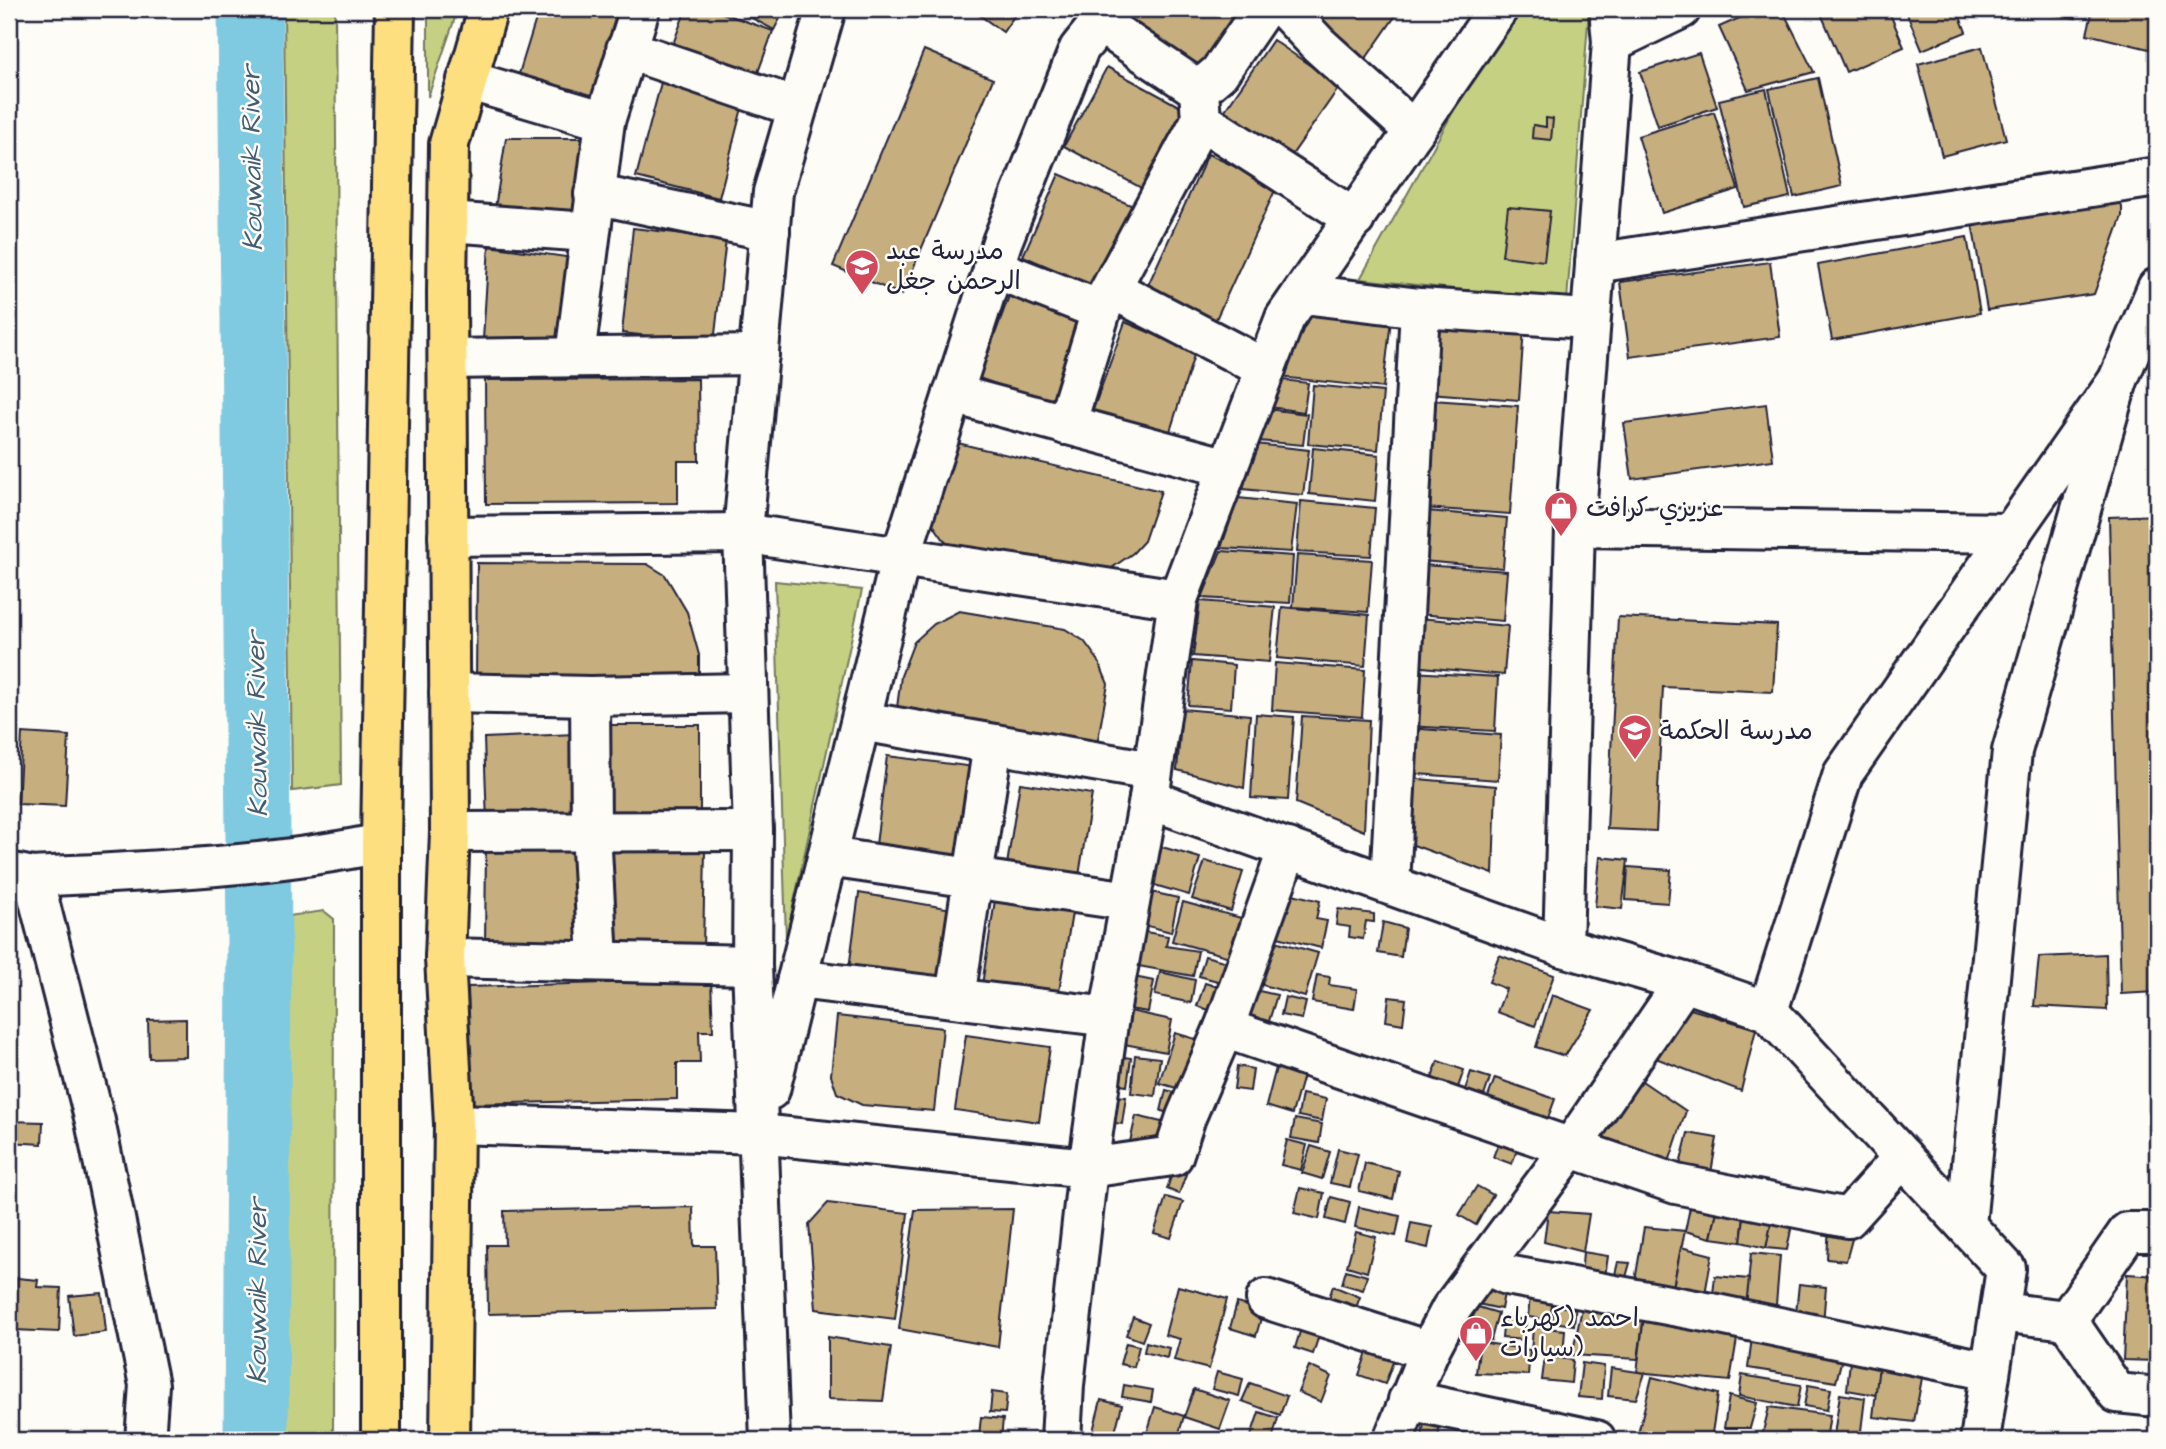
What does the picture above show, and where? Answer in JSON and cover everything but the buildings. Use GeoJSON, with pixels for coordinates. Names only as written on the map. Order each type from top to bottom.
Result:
{"type":"FeatureCollection","features":[{"type":"Feature","properties":{"kind":"main road"},"geometry":{"type":"LineString","coordinates":[[381,1440],[381,843],[395,9]]}},
{"type":"Feature","properties":{"kind":"main road"},"geometry":{"type":"LineString","coordinates":[[450,1440],[454,1124],[445,958],[450,832],[449,144],[488,9]]}},
{"type":"Feature","properties":{"kind":"street"},"geometry":{"type":"LineString","coordinates":[[575,356],[605,121],[640,9]]}},
{"type":"Feature","properties":{"kind":"street"},"geometry":{"type":"LineString","coordinates":[[770,1440],[752,965],[753,831],[743,533],[773,192],[826,9]]}},
{"type":"Feature","properties":{"kind":"street"},"geometry":{"type":"LineString","coordinates":[[1066,425],[1104,301],[1200,105],[1263,9]]}},
{"type":"Feature","properties":{"kind":"street"},"geometry":{"type":"LineString","coordinates":[[1285,9],[1318,44],[1414,131]]}},
{"type":"Feature","properties":{"kind":"street"},"geometry":{"type":"LineString","coordinates":[[1061,1440],[1064,1385],[1088,1168],[1109,1017],[1150,785],[1178,600],[1285,318],[1498,9]]}},
{"type":"Feature","properties":{"kind":"street"},"geometry":{"type":"LineString","coordinates":[[1563,947],[1575,527],[1610,25],[1681,9]]}},
{"type":"Feature","properties":{"kind":"street"},"geometry":{"type":"LineString","coordinates":[[760,1134],[901,556],[993,268],[1079,49],[1105,16],[1200,105],[1355,219]]}},
{"type":"Feature","properties":{"kind":"street"},"geometry":{"type":"LineString","coordinates":[[626,49],[796,107]]}},
{"type":"Feature","properties":{"kind":"street"},"geometry":{"type":"LineString","coordinates":[[467,80],[605,121]]}},
{"type":"Feature","properties":{"kind":"street"},"geometry":{"type":"LineString","coordinates":[[1595,263],[2157,177]]}},
{"type":"Feature","properties":{"kind":"street"},"geometry":{"type":"LineString","coordinates":[[594,194],[770,231]]}},
{"type":"Feature","properties":{"kind":"street"},"geometry":{"type":"LineString","coordinates":[[448,222],[589,232]]}},
{"type":"Feature","properties":{"kind":"street"},"geometry":{"type":"LineString","coordinates":[[993,268],[1096,308],[1116,291],[1265,369]]}},
{"type":"Feature","properties":{"kind":"street"},"geometry":{"type":"LineString","coordinates":[[1966,1225],[2012,751],[2118,380],[2157,288]]}},
{"type":"Feature","properties":{"kind":"street"},"geometry":{"type":"LineString","coordinates":[[1303,294],[1420,308],[1588,318]]}},
{"type":"Feature","properties":{"kind":"street"},"geometry":{"type":"LineString","coordinates":[[1390,885],[1420,308]]}},
{"type":"Feature","properties":{"kind":"street"},"geometry":{"type":"LineString","coordinates":[[448,359],[758,355]]}},
{"type":"Feature","properties":{"kind":"street"},"geometry":{"type":"LineString","coordinates":[[1768,1011],[1843,774],[2118,380]]}},
{"type":"Feature","properties":{"kind":"street"},"geometry":{"type":"LineString","coordinates":[[953,394],[1228,468]]}},
{"type":"Feature","properties":{"kind":"street"},"geometry":{"type":"LineString","coordinates":[[1575,527],[2012,533]]}},
{"type":"Feature","properties":{"kind":"street"},"geometry":{"type":"LineString","coordinates":[[448,536],[743,533],[1178,600]]}},
{"type":"Feature","properties":{"kind":"street"},"geometry":{"type":"LineString","coordinates":[[449,693],[590,696],[747,693]]}},
{"type":"Feature","properties":{"kind":"street"},"geometry":{"type":"LineString","coordinates":[[590,696],[591,831],[598,960]]}},
{"type":"Feature","properties":{"kind":"street"},"geometry":{"type":"LineString","coordinates":[[860,721],[993,744],[1150,785],[1288,848],[1563,947],[1684,982],[1768,1011],[2006,1269],[1980,1440]]}},
{"type":"Feature","properties":{"kind":"street"},"geometry":{"type":"LineString","coordinates":[[955,998],[993,744]]}},
{"type":"Feature","properties":{"kind":"street"},"geometry":{"type":"LineString","coordinates":[[450,832],[753,831]]}},
{"type":"Feature","properties":{"kind":"street"},"geometry":{"type":"LineString","coordinates":[[145,1440],[149,1385],[95,1121],[21,874],[188,869],[330,853],[381,843]]}},
{"type":"Feature","properties":{"kind":"street"},"geometry":{"type":"LineString","coordinates":[[454,1124],[760,1134],[1088,1168],[1173,1156],[1186,1117],[1224,1028],[1288,848]]}},
{"type":"Feature","properties":{"kind":"street"},"geometry":{"type":"LineString","coordinates":[[828,856],[1130,901]]}},
{"type":"Feature","properties":{"kind":"street"},"geometry":{"type":"LineString","coordinates":[[445,958],[752,965]]}},
{"type":"Feature","properties":{"kind":"street"},"geometry":{"type":"LineString","coordinates":[[797,979],[1109,1017]]}},
{"type":"Feature","properties":{"kind":"street"},"geometry":{"type":"LineString","coordinates":[[1393,1440],[1429,1351],[1451,1309],[1570,1149],[1684,982]]}},
{"type":"Feature","properties":{"kind":"street"},"geometry":{"type":"LineString","coordinates":[[1224,1028],[1676,1184],[1848,1218],[1903,1157]]}},
{"type":"Feature","properties":{"kind":"street"},"geometry":{"type":"LineString","coordinates":[[2067,1320],[2128,1231],[2157,1232]]}},
{"type":"Feature","properties":{"kind":"street"},"geometry":{"type":"LineString","coordinates":[[1485,1265],[1507,1275],[1711,1313],[1990,1371]]}},
{"type":"Feature","properties":{"kind":"street"},"geometry":{"type":"LineString","coordinates":[[1266,1299],[1429,1351]]}},
{"type":"Feature","properties":{"kind":"street"},"geometry":{"type":"LineString","coordinates":[[2000,1312],[2067,1320],[2117,1393],[2157,1397]]}},
{"type":"Feature","properties":{"kind":"street"},"geometry":{"type":"LineString","coordinates":[[1408,1400],[1596,1440]]}},
{"type":"Feature","properties":{"kind":"green space"},"geometry":{"type":"Polygon","coordinates":[[[284,9],[335,9],[341,785],[292,791],[284,9]]]}},
{"type":"Feature","properties":{"kind":"green space"},"geometry":{"type":"Polygon","coordinates":[[[428,9],[458,9],[428,97],[428,9]]]}},
{"type":"Feature","properties":{"kind":"green space"},"geometry":{"type":"Polygon","coordinates":[[[1525,9],[1589,9],[1567,301],[1360,279],[1487,51],[1525,9]]]}},
{"type":"Feature","properties":{"kind":"green space"},"geometry":{"type":"Polygon","coordinates":[[[775,581],[862,590],[786,939],[775,581]]]}},
{"type":"Feature","properties":{"kind":"green space"},"geometry":{"type":"Polygon","coordinates":[[[324,911],[334,919],[333,1440],[287,1440],[288,916],[324,911]]]}},
{"type":"Feature","properties":{"kind":"waterway","name":"Kouwaik River"},"geometry":{"type":"LineString","coordinates":[[250,9],[259,943],[256,1440]]}},
{"type":"Feature","properties":{"kind":"place","name":"مدرسة عبد الرحمن جغل"},"geometry":{"type":"Point","coordinates":[862,296]}},
{"type":"Feature","properties":{"kind":"place","name":"عزيزي كرافت"},"geometry":{"type":"Point","coordinates":[1561,538]}},
{"type":"Feature","properties":{"kind":"place","name":"مدرسة الحكمة"},"geometry":{"type":"Point","coordinates":[1635,761]}},
{"type":"Feature","properties":{"kind":"place","name":"احمد (كهرباء سيارات)"},"geometry":{"type":"Point","coordinates":[1476,1363]}}]}
